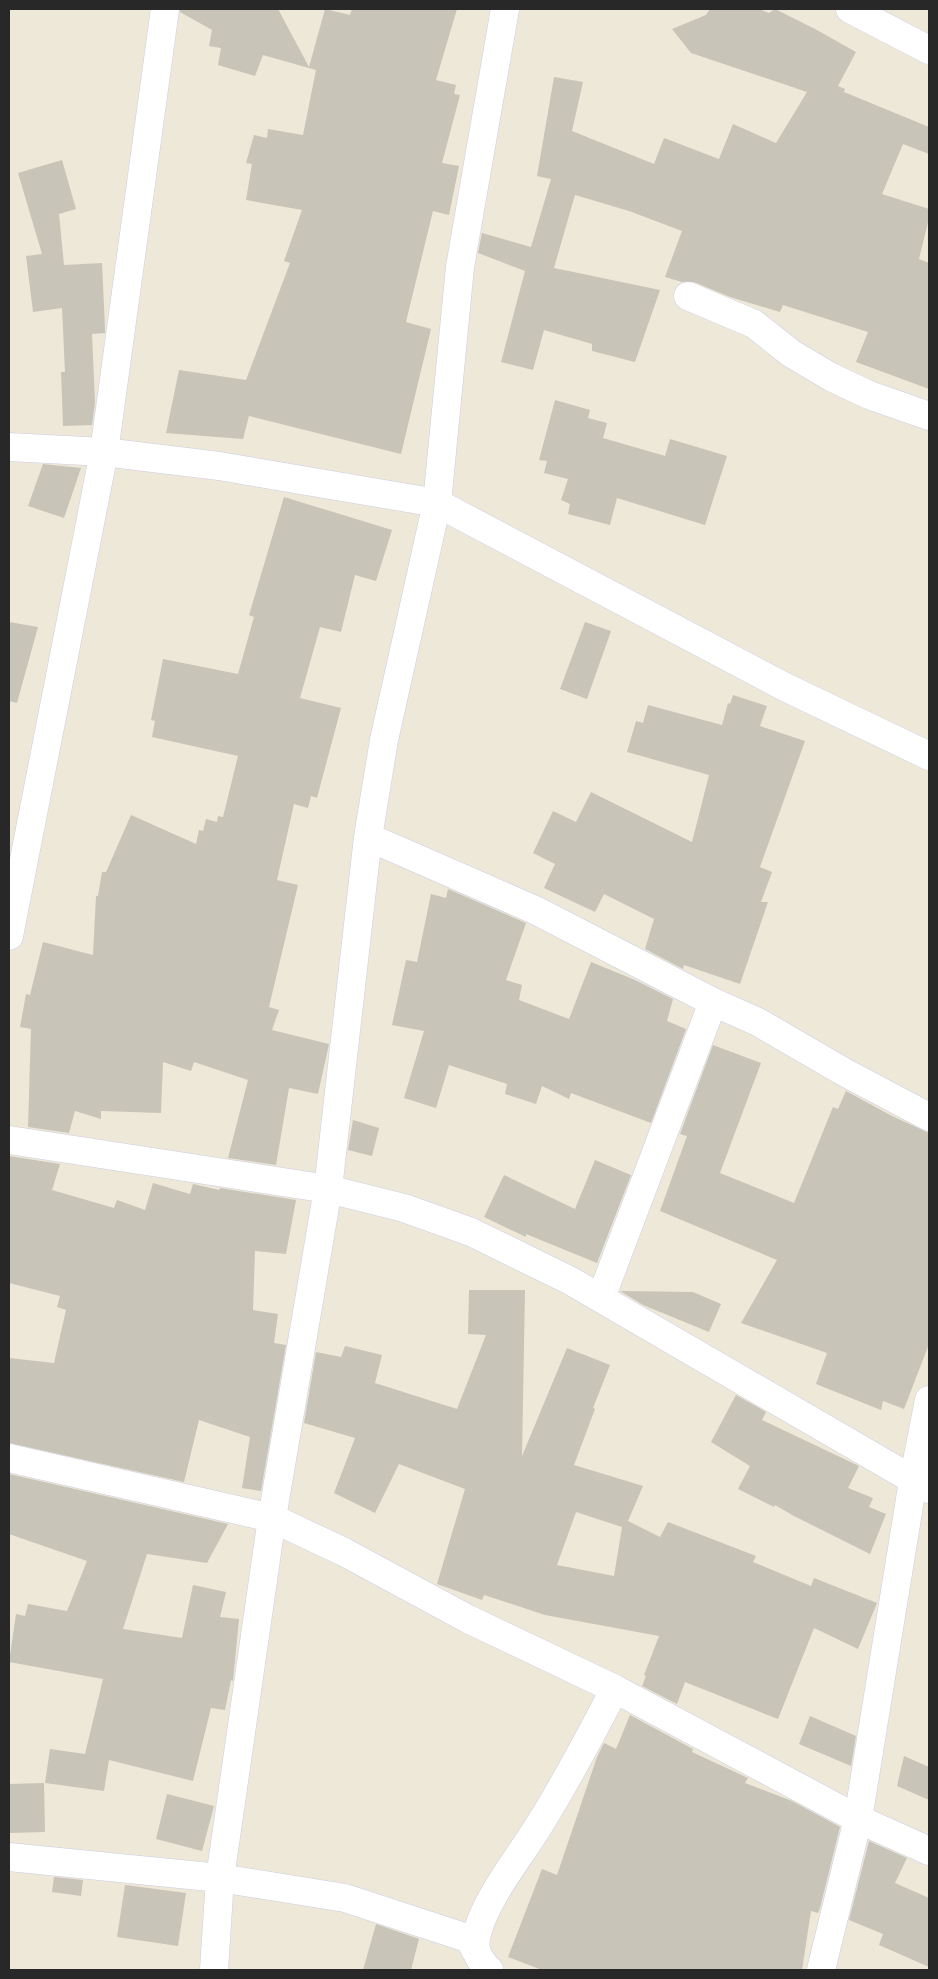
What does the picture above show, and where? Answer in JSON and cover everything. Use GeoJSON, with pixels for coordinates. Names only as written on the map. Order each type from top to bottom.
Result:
{"type":"FeatureCollection","features":[{"type":"Feature","properties":{"kind":"street"},"geometry":{"type":"LineString","coordinates":[[9,936],[104,452],[165,9]]}},
{"type":"Feature","properties":{"kind":"street"},"geometry":{"type":"LineString","coordinates":[[214,1970],[220,1878],[272,1518],[328,1189],[368,837],[384,740],[437,503],[460,267],[505,9]]}},
{"type":"Feature","properties":{"kind":"street"},"geometry":{"type":"LineString","coordinates":[[850,9],[929,50]]}},
{"type":"Feature","properties":{"kind":"street"},"geometry":{"type":"LineString","coordinates":[[688,296],[754,324],[792,354],[831,377],[868,395],[929,416]]}},
{"type":"Feature","properties":{"kind":"street"},"geometry":{"type":"LineString","coordinates":[[9,447],[104,452],[219,466],[437,503],[785,687],[929,756]]}},
{"type":"Feature","properties":{"kind":"street"},"geometry":{"type":"LineString","coordinates":[[368,837],[535,910],[713,1002],[758,1022],[844,1072],[929,1117]]}},
{"type":"Feature","properties":{"kind":"street"},"geometry":{"type":"LineString","coordinates":[[601,1298],[713,1002]]}},
{"type":"Feature","properties":{"kind":"street"},"geometry":{"type":"LineString","coordinates":[[9,1140],[328,1189],[404,1208],[471,1232],[601,1298],[921,1485]]}},
{"type":"Feature","properties":{"kind":"street"},"geometry":{"type":"LineString","coordinates":[[821,1970],[858,1819],[921,1485],[929,1400]]}},
{"type":"Feature","properties":{"kind":"street"},"geometry":{"type":"LineString","coordinates":[[9,1458],[272,1518],[344,1552],[468,1619],[615,1689],[858,1819],[929,1851]]}},
{"type":"Feature","properties":{"kind":"street"},"geometry":{"type":"LineString","coordinates":[[482,1960],[478,1930],[492,1900],[542,1821],[615,1689]]}},
{"type":"Feature","properties":{"kind":"street"},"geometry":{"type":"LineString","coordinates":[[9,1857],[220,1878],[345,1898],[470,1939],[482,1960]]}},
{"type":"Feature","properties":{"kind":"building"},"geometry":{"type":"Polygon","coordinates":[[[180,9],[278,9],[309,67],[325,9],[350,15],[352,9],[457,9],[436,80],[456,85],[454,94],[460,95],[442,163],[459,166],[449,215],[433,211],[406,322],[431,329],[401,454],[249,416],[243,439],[166,433],[179,370],[246,380],[290,263],[284,261],[302,210],[246,200],[252,164],[246,163],[254,135],[267,138],[268,129],[303,135],[316,70],[263,55],[255,76],[218,65],[221,48],[209,46],[212,30],[180,12],[180,9]]]}},
{"type":"Feature","properties":{"kind":"building"},"geometry":{"type":"Polygon","coordinates":[[[710,9],[759,9],[769,13],[775,9],[815,29],[856,52],[838,86],[845,89],[844,92],[929,127],[929,154],[903,144],[882,194],[929,209],[929,218],[919,259],[929,263],[929,389],[856,362],[868,332],[783,305],[780,312],[730,297],[694,282],[682,282],[665,277],[682,231],[629,211],[575,195],[554,268],[660,290],[635,362],[592,351],[592,344],[544,330],[533,370],[501,362],[525,271],[478,253],[482,233],[531,247],[551,179],[537,176],[554,77],[583,82],[572,131],[654,164],[664,138],[719,159],[733,124],[776,143],[807,92],[691,53],[672,29],[706,15],[710,9]]]}},
{"type":"Feature","properties":{"kind":"building"},"geometry":{"type":"Polygon","coordinates":[[[62,160],[76,209],[59,214],[64,265],[102,263],[105,333],[92,334],[95,403],[92,425],[63,426],[61,372],[65,372],[62,308],[33,312],[26,256],[42,254],[18,173],[62,160]]]}},
{"type":"Feature","properties":{"kind":"building"},"geometry":{"type":"Polygon","coordinates":[[[555,400],[590,410],[588,418],[607,423],[603,438],[665,456],[670,439],[727,456],[705,525],[617,498],[610,525],[568,514],[570,504],[561,500],[568,479],[544,473],[547,461],[539,460],[555,400]]]}},
{"type":"Feature","properties":{"kind":"building"},"geometry":{"type":"Polygon","coordinates":[[[43,464],[81,468],[64,518],[28,506],[43,464]]]}},
{"type":"Feature","properties":{"kind":"building"},"geometry":{"type":"Polygon","coordinates":[[[284,497],[392,530],[376,581],[355,575],[341,632],[320,627],[300,698],[341,708],[317,798],[311,796],[308,808],[294,804],[277,880],[298,885],[269,1007],[279,1010],[272,1030],[329,1044],[318,1094],[289,1088],[276,1165],[228,1158],[248,1080],[194,1062],[191,1071],[163,1062],[161,1113],[101,1111],[101,1119],[75,1111],[69,1133],[28,1127],[31,1029],[20,1027],[26,994],[30,995],[43,942],[93,955],[96,896],[98,896],[102,872],[106,872],[131,815],[196,844],[199,830],[203,831],[206,819],[217,822],[218,816],[223,817],[238,756],[152,737],[155,721],[151,720],[163,659],[238,674],[254,617],[249,615],[284,497]]]}},
{"type":"Feature","properties":{"kind":"building"},"geometry":{"type":"Polygon","coordinates":[[[9,622],[38,627],[17,703],[9,701],[9,622]]]}},
{"type":"Feature","properties":{"kind":"building"},"geometry":{"type":"Polygon","coordinates":[[[585,622],[611,631],[587,699],[560,689],[585,622]]]}},
{"type":"Feature","properties":{"kind":"building"},"geometry":{"type":"Polygon","coordinates":[[[733,695],[767,706],[760,726],[805,741],[760,867],[772,872],[761,902],[768,902],[740,984],[684,965],[683,969],[645,949],[654,919],[604,894],[595,912],[544,888],[555,864],[533,853],[553,811],[576,822],[591,792],[692,842],[709,775],[627,752],[636,721],[643,723],[648,705],[722,725],[728,703],[730,704],[733,695]]]}},
{"type":"Feature","properties":{"kind":"building"},"geometry":{"type":"Polygon","coordinates":[[[448,889],[526,923],[506,980],[522,985],[519,1000],[569,1019],[591,962],[635,980],[673,999],[667,1021],[686,1029],[651,1123],[571,1093],[569,1099],[542,1086],[536,1104],[505,1094],[507,1084],[449,1065],[436,1108],[404,1098],[424,1031],[392,1025],[406,960],[417,962],[431,894],[446,898],[448,889]]]}},
{"type":"Feature","properties":{"kind":"building"},"geometry":{"type":"Polygon","coordinates":[[[713,1045],[761,1063],[720,1173],[794,1203],[833,1107],[838,1109],[846,1091],[892,1116],[929,1133],[929,1344],[904,1409],[883,1401],[881,1410],[816,1384],[827,1353],[741,1323],[777,1260],[660,1211],[687,1136],[680,1134],[713,1045]]]}},
{"type":"Feature","properties":{"kind":"building"},"geometry":{"type":"Polygon","coordinates":[[[353,1120],[379,1128],[372,1156],[348,1150],[353,1120]]]}},
{"type":"Feature","properties":{"kind":"building"},"geometry":{"type":"Polygon","coordinates":[[[9,1156],[60,1164],[52,1190],[114,1208],[117,1200],[145,1210],[153,1183],[190,1194],[193,1184],[219,1190],[220,1188],[296,1200],[286,1254],[255,1251],[253,1310],[278,1314],[274,1343],[286,1345],[261,1491],[242,1488],[250,1437],[199,1420],[184,1482],[9,1443],[9,1358],[54,1363],[66,1310],[57,1307],[60,1296],[9,1283],[9,1156]]]}},
{"type":"Feature","properties":{"kind":"building"},"geometry":{"type":"Polygon","coordinates":[[[595,1160],[631,1175],[597,1263],[526,1234],[526,1237],[484,1217],[504,1175],[575,1209],[595,1160]]]}},
{"type":"Feature","properties":{"kind":"building"},"geometry":{"type":"Polygon","coordinates":[[[469,1290],[525,1290],[522,1456],[567,1348],[610,1365],[574,1465],[643,1486],[628,1521],[660,1537],[668,1522],[756,1556],[753,1562],[811,1586],[814,1578],[877,1603],[858,1649],[814,1628],[778,1719],[685,1682],[677,1704],[642,1686],[646,1676],[644,1675],[659,1636],[545,1615],[484,1595],[482,1600],[437,1584],[465,1489],[399,1464],[375,1513],[334,1493],[355,1438],[304,1423],[316,1352],[341,1357],[345,1346],[382,1355],[375,1383],[457,1409],[486,1335],[468,1334],[469,1290]],[[576,1512],[557,1565],[614,1576],[622,1527],[576,1512]]]}},
{"type":"Feature","properties":{"kind":"building"},"geometry":{"type":"Polygon","coordinates":[[[620,1291],[693,1292],[721,1304],[709,1332],[643,1305],[620,1291]]]}},
{"type":"Feature","properties":{"kind":"building"},"geometry":{"type":"Polygon","coordinates":[[[736,1395],[766,1412],[762,1420],[859,1466],[848,1488],[873,1498],[869,1507],[886,1514],[870,1554],[775,1505],[774,1507],[738,1489],[750,1466],[711,1442],[736,1395]]]}},
{"type":"Feature","properties":{"kind":"building"},"geometry":{"type":"Polygon","coordinates":[[[9,1474],[228,1524],[207,1563],[147,1554],[123,1629],[182,1638],[193,1585],[226,1592],[220,1617],[239,1619],[233,1681],[231,1680],[225,1710],[211,1708],[193,1781],[109,1760],[104,1791],[45,1783],[50,1749],[85,1754],[103,1679],[9,1662],[16,1614],[25,1616],[28,1604],[67,1611],[87,1561],[9,1534],[9,1474]]]}},
{"type":"Feature","properties":{"kind":"building"},"geometry":{"type":"Polygon","coordinates":[[[630,1715],[693,1749],[692,1752],[748,1778],[745,1783],[792,1801],[840,1827],[820,1908],[818,1913],[811,1911],[802,1970],[542,1970],[508,1957],[542,1869],[557,1875],[597,1757],[604,1743],[616,1749],[630,1715]]]}},
{"type":"Feature","properties":{"kind":"building"},"geometry":{"type":"Polygon","coordinates":[[[810,1716],[856,1736],[851,1766],[799,1744],[810,1716]]]}},
{"type":"Feature","properties":{"kind":"building"},"geometry":{"type":"Polygon","coordinates":[[[904,1756],[929,1767],[929,1800],[897,1786],[904,1756]]]}},
{"type":"Feature","properties":{"kind":"building"},"geometry":{"type":"Polygon","coordinates":[[[44,1783],[45,1832],[9,1833],[9,1784],[44,1783]]]}},
{"type":"Feature","properties":{"kind":"building"},"geometry":{"type":"Polygon","coordinates":[[[167,1794],[214,1806],[202,1851],[156,1839],[167,1794]]]}},
{"type":"Feature","properties":{"kind":"building"},"geometry":{"type":"Polygon","coordinates":[[[869,1841],[907,1858],[895,1883],[929,1898],[929,1967],[879,1945],[883,1934],[849,1920],[869,1841]]]}},
{"type":"Feature","properties":{"kind":"building"},"geometry":{"type":"Polygon","coordinates":[[[54,1877],[83,1880],[81,1896],[52,1892],[54,1877]]]}},
{"type":"Feature","properties":{"kind":"building"},"geometry":{"type":"Polygon","coordinates":[[[125,1885],[186,1893],[178,1946],[117,1937],[125,1885]]]}},
{"type":"Feature","properties":{"kind":"building"},"geometry":{"type":"Polygon","coordinates":[[[376,1924],[419,1939],[411,1970],[363,1970],[376,1924]]]}}]}
